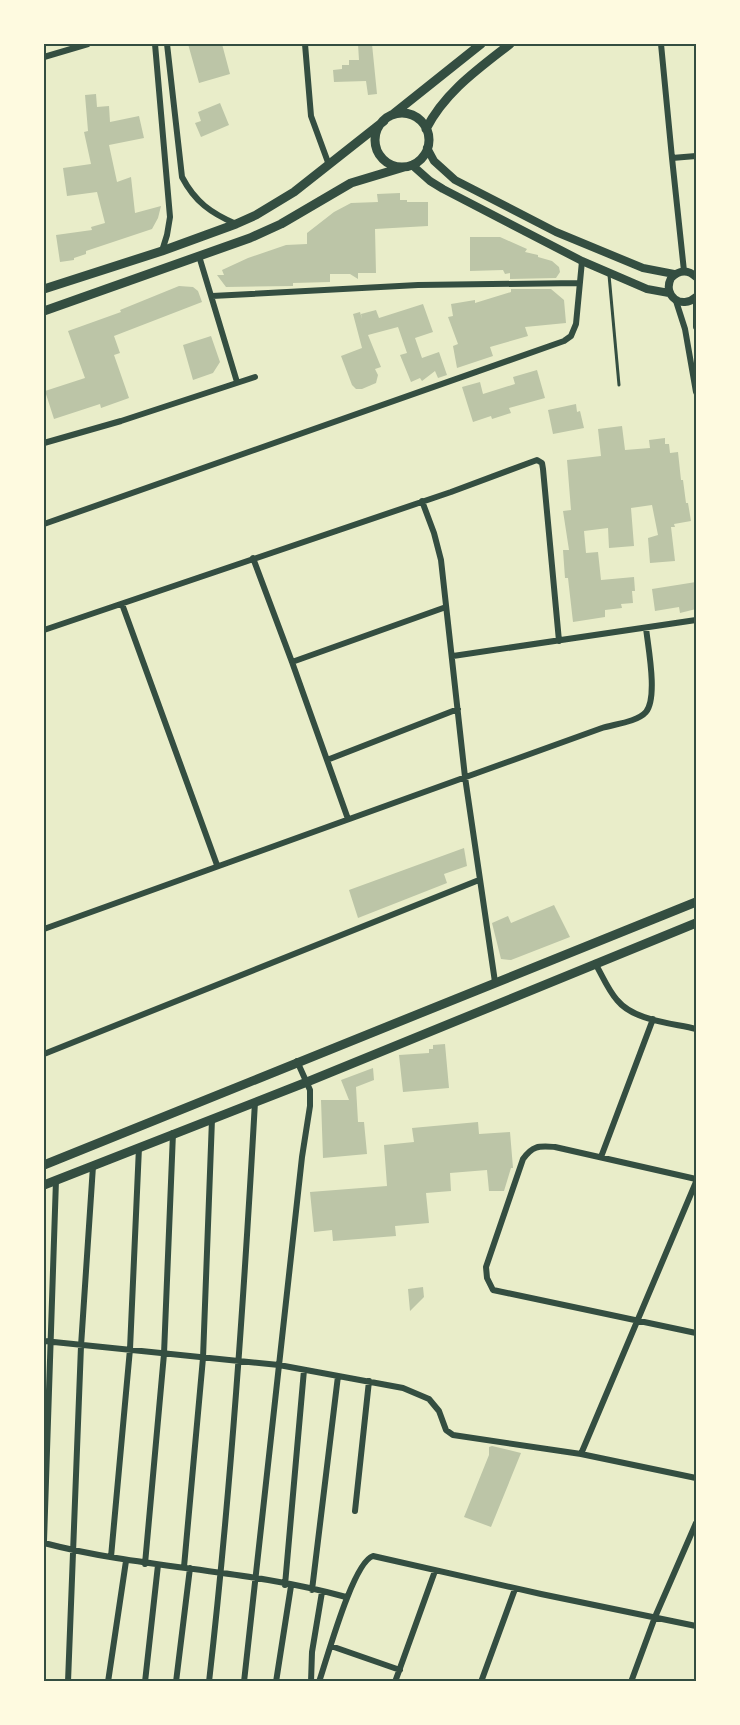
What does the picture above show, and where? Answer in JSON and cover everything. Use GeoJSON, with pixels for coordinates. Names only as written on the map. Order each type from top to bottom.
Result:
{"type":"FeatureCollection","features":[{"type":"Feature","properties":{"kind":"main road"},"geometry":{"type":"LineString","coordinates":[[44,289],[162,251],[236,224],[276,204],[329,165],[481,44]]}},
{"type":"Feature","properties":{"kind":"main road"},"geometry":{"type":"LineString","coordinates":[[426,129],[438,108],[454,89],[510,44]]}},
{"type":"Feature","properties":{"kind":"main road"},"geometry":{"type":"LineString","coordinates":[[44,311],[266,232],[351,183],[368,176],[408,166],[419,161],[429,141],[426,129],[414,117],[398,114],[387,118],[378,128],[375,137],[376,146],[386,162],[408,166]]}},
{"type":"Feature","properties":{"kind":"main road"},"geometry":{"type":"LineString","coordinates":[[44,1165],[297,1061],[696,902]]}},
{"type":"Feature","properties":{"kind":"main road"},"geometry":{"type":"LineString","coordinates":[[44,1185],[307,1082],[696,923]]}},
{"type":"Feature","properties":{"kind":"street"},"geometry":{"type":"LineString","coordinates":[[44,57],[88,44]]}},
{"type":"Feature","properties":{"kind":"street"},"geometry":{"type":"LineString","coordinates":[[155,44],[169,207],[167,235],[162,251]]}},
{"type":"Feature","properties":{"kind":"street"},"geometry":{"type":"LineString","coordinates":[[167,44],[182,177],[190,193],[202,206],[217,216],[236,224]]}},
{"type":"Feature","properties":{"kind":"street"},"geometry":{"type":"LineString","coordinates":[[305,44],[311,116],[329,165]]}},
{"type":"Feature","properties":{"kind":"street"},"geometry":{"type":"LineString","coordinates":[[662,44],[684,271]]}},
{"type":"Feature","properties":{"kind":"street"},"geometry":{"type":"LineString","coordinates":[[427,148],[434,161],[455,180],[545,227],[643,268],[674,274],[684,271],[696,277]]}},
{"type":"Feature","properties":{"kind":"street"},"geometry":{"type":"LineString","coordinates":[[672,158],[696,156]]}},
{"type":"Feature","properties":{"kind":"street"},"geometry":{"type":"LineString","coordinates":[[408,166],[443,189],[582,261],[647,289],[669,293]]}},
{"type":"Feature","properties":{"kind":"street"},"geometry":{"type":"LineString","coordinates":[[199,256],[237,382]]}},
{"type":"Feature","properties":{"kind":"street"},"geometry":{"type":"LineString","coordinates":[[44,524],[560,343],[571,336],[576,324],[582,261]]}},
{"type":"Feature","properties":{"kind":"street"},"geometry":{"type":"LineString","coordinates":[[674,274],[668,283],[669,293],[676,301],[685,329],[696,392]]}},
{"type":"Feature","properties":{"kind":"street"},"geometry":{"type":"LineString","coordinates":[[212,296],[418,285],[579,283]]}},
{"type":"Feature","properties":{"kind":"street"},"geometry":{"type":"LineString","coordinates":[[676,301],[687,302],[696,297],[696,327]]}},
{"type":"Feature","properties":{"kind":"street"},"geometry":{"type":"LineString","coordinates":[[44,442],[121,421],[255,376]]}},
{"type":"Feature","properties":{"kind":"street"},"geometry":{"type":"LineString","coordinates":[[44,630],[451,492],[529,461],[540,461],[543,469],[559,641]]}},
{"type":"Feature","properties":{"kind":"street"},"geometry":{"type":"LineString","coordinates":[[422,501],[441,560],[465,777],[495,982]]}},
{"type":"Feature","properties":{"kind":"street"},"geometry":{"type":"LineString","coordinates":[[253,558],[348,819]]}},
{"type":"Feature","properties":{"kind":"street"},"geometry":{"type":"LineString","coordinates":[[122,604],[217,865]]}},
{"type":"Feature","properties":{"kind":"street"},"geometry":{"type":"LineString","coordinates":[[292,662],[446,607]]}},
{"type":"Feature","properties":{"kind":"street"},"geometry":{"type":"LineString","coordinates":[[453,656],[696,620]]}},
{"type":"Feature","properties":{"kind":"street"},"geometry":{"type":"LineString","coordinates":[[44,929],[602,728],[635,719],[646,712],[652,689],[646,628]]}},
{"type":"Feature","properties":{"kind":"street"},"geometry":{"type":"LineString","coordinates":[[327,760],[458,710]]}},
{"type":"Feature","properties":{"kind":"street"},"geometry":{"type":"LineString","coordinates":[[44,1054],[479,880]]}},
{"type":"Feature","properties":{"kind":"street"},"geometry":{"type":"LineString","coordinates":[[595,963],[617,1001],[629,1011],[696,1029]]}},
{"type":"Feature","properties":{"kind":"street"},"geometry":{"type":"LineString","coordinates":[[601,1157],[653,1019]]}},
{"type":"Feature","properties":{"kind":"street"},"geometry":{"type":"LineString","coordinates":[[244,1682],[302,1157],[310,1106],[310,1090],[297,1061]]}},
{"type":"Feature","properties":{"kind":"street"},"geometry":{"type":"LineString","coordinates":[[209,1682],[222,1572],[240,1362],[255,1101]]}},
{"type":"Feature","properties":{"kind":"street"},"geometry":{"type":"LineString","coordinates":[[176,1682],[203,1358],[212,1118]]}},
{"type":"Feature","properties":{"kind":"street"},"geometry":{"type":"LineString","coordinates":[[145,1564],[164,1354],[173,1133]]}},
{"type":"Feature","properties":{"kind":"street"},"geometry":{"type":"LineString","coordinates":[[581,1454],[638,1321],[696,1180],[555,1147],[540,1146],[530,1150],[523,1159],[486,1267],[489,1284],[493,1290],[638,1321],[696,1333]]}},
{"type":"Feature","properties":{"kind":"street"},"geometry":{"type":"LineString","coordinates":[[111,1557],[130,1349],[139,1147]]}},
{"type":"Feature","properties":{"kind":"street"},"geometry":{"type":"LineString","coordinates":[[68,1682],[75,1551],[81,1346],[93,1166]]}},
{"type":"Feature","properties":{"kind":"street"},"geometry":{"type":"LineString","coordinates":[[56,1180],[44,1542],[126,1561],[222,1572],[346,1598]]}},
{"type":"Feature","properties":{"kind":"street"},"geometry":{"type":"LineString","coordinates":[[44,1341],[279,1365],[403,1388],[429,1399],[439,1411],[446,1430],[453,1435],[581,1454],[696,1479]]}},
{"type":"Feature","properties":{"kind":"street"},"geometry":{"type":"LineString","coordinates":[[276,1682],[288,1585],[304,1370]]}},
{"type":"Feature","properties":{"kind":"street"},"geometry":{"type":"LineString","coordinates":[[312,1590],[338,1376]]}},
{"type":"Feature","properties":{"kind":"street"},"geometry":{"type":"LineString","coordinates":[[355,1511],[369,1381]]}},
{"type":"Feature","properties":{"kind":"street"},"geometry":{"type":"LineString","coordinates":[[631,1682],[655,1617],[696,1523]]}},
{"type":"Feature","properties":{"kind":"street"},"geometry":{"type":"LineString","coordinates":[[319,1682],[346,1598],[369,1557],[696,1626]]}},
{"type":"Feature","properties":{"kind":"street"},"geometry":{"type":"LineString","coordinates":[[108,1682],[126,1561]]}},
{"type":"Feature","properties":{"kind":"street"},"geometry":{"type":"LineString","coordinates":[[145,1682],[158,1565]]}},
{"type":"Feature","properties":{"kind":"street"},"geometry":{"type":"LineString","coordinates":[[395,1682],[435,1571]]}},
{"type":"Feature","properties":{"kind":"street"},"geometry":{"type":"LineString","coordinates":[[481,1682],[515,1588]]}},
{"type":"Feature","properties":{"kind":"street"},"geometry":{"type":"LineString","coordinates":[[311,1682],[312,1652],[322,1592]]}},
{"type":"Feature","properties":{"kind":"street"},"geometry":{"type":"LineString","coordinates":[[331,1646],[400,1670]]}},
{"type":"Feature","properties":{"kind":"lane"},"geometry":{"type":"LineString","coordinates":[[609,273],[619,385]]}},
{"type":"Feature","properties":{"kind":"building"},"geometry":{"type":"Polygon","coordinates":[[[188,44],[222,44],[230,74],[199,83],[188,44]]]}},
{"type":"Feature","properties":{"kind":"building"},"geometry":{"type":"Polygon","coordinates":[[[358,44],[372,44],[377,94],[368,95],[366,81],[334,82],[333,70],[342,69],[342,65],[349,65],[349,60],[359,60],[358,44]]]}},
{"type":"Feature","properties":{"kind":"building"},"geometry":{"type":"Polygon","coordinates":[[[96,94],[97,107],[109,106],[110,122],[139,116],[144,138],[109,145],[117,182],[131,177],[135,213],[161,206],[152,229],[86,251],[86,254],[74,260],[60,262],[56,235],[92,230],[91,227],[105,223],[97,192],[67,196],[63,168],[91,164],[84,132],[88,131],[85,95],[96,94]]]}},
{"type":"Feature","properties":{"kind":"building"},"geometry":{"type":"Polygon","coordinates":[[[220,103],[229,125],[201,137],[195,123],[201,121],[198,112],[220,103]]]}},
{"type":"Feature","properties":{"kind":"building"},"geometry":{"type":"Polygon","coordinates":[[[400,193],[400,200],[428,202],[428,226],[375,229],[376,273],[358,273],[358,279],[350,274],[330,274],[330,282],[293,283],[293,286],[226,287],[217,275],[224,275],[222,270],[248,258],[286,245],[307,244],[307,233],[334,212],[351,203],[378,202],[377,194],[400,193]]]}},
{"type":"Feature","properties":{"kind":"building"},"geometry":{"type":"Polygon","coordinates":[[[470,237],[500,237],[527,249],[525,252],[552,261],[559,267],[560,272],[556,278],[510,279],[510,273],[505,274],[503,270],[470,271],[470,237]]]}},
{"type":"Feature","properties":{"kind":"building"},"geometry":{"type":"Polygon","coordinates":[[[179,286],[193,287],[198,291],[202,302],[114,336],[120,353],[114,355],[129,398],[101,408],[100,404],[54,419],[45,391],[85,378],[68,331],[121,312],[120,310],[179,286]]]}},
{"type":"Feature","properties":{"kind":"building"},"geometry":{"type":"Polygon","coordinates":[[[511,289],[551,289],[564,300],[566,323],[525,327],[528,336],[490,347],[493,356],[457,368],[453,346],[458,344],[448,317],[453,316],[451,304],[475,300],[475,303],[511,292],[511,289]]]}},
{"type":"Feature","properties":{"kind":"building"},"geometry":{"type":"Polygon","coordinates":[[[423,304],[433,332],[415,338],[422,358],[439,352],[447,375],[438,378],[435,371],[422,381],[420,378],[411,382],[400,355],[407,353],[398,327],[368,335],[381,367],[375,369],[378,375],[376,383],[356,389],[352,385],[341,356],[362,348],[353,314],[360,312],[362,319],[361,314],[376,310],[379,318],[423,304]]]}},
{"type":"Feature","properties":{"kind":"building"},"geometry":{"type":"Polygon","coordinates":[[[211,336],[220,362],[213,373],[193,380],[183,345],[211,336]]]}},
{"type":"Feature","properties":{"kind":"building"},"geometry":{"type":"Polygon","coordinates":[[[537,370],[545,398],[509,408],[511,413],[473,422],[462,387],[480,382],[483,394],[515,384],[513,377],[537,370]]]}},
{"type":"Feature","properties":{"kind":"building"},"geometry":{"type":"Polygon","coordinates":[[[576,404],[584,428],[553,434],[548,410],[576,404]]]}},
{"type":"Feature","properties":{"kind":"building"},"geometry":{"type":"Polygon","coordinates":[[[622,426],[625,450],[650,448],[649,440],[665,438],[665,444],[669,444],[670,453],[678,452],[681,480],[683,480],[691,521],[674,524],[675,527],[671,527],[675,561],[650,563],[648,538],[658,535],[652,505],[631,508],[634,546],[609,548],[608,528],[584,531],[586,553],[598,552],[601,580],[634,577],[635,591],[632,591],[633,603],[621,604],[622,608],[605,610],[605,617],[573,622],[568,578],[565,578],[563,550],[569,550],[563,511],[571,510],[567,460],[601,456],[598,429],[622,426]]]}},
{"type":"Feature","properties":{"kind":"building"},"geometry":{"type":"Polygon","coordinates":[[[696,582],[696,609],[680,613],[679,607],[655,611],[652,589],[696,582]]]}},
{"type":"Feature","properties":{"kind":"building"},"geometry":{"type":"Polygon","coordinates":[[[464,848],[467,866],[444,874],[447,883],[358,918],[349,890],[464,848]]]}},
{"type":"Feature","properties":{"kind":"building"},"geometry":{"type":"Polygon","coordinates":[[[554,905],[570,937],[511,960],[501,959],[492,923],[508,916],[511,923],[554,905]]]}},
{"type":"Feature","properties":{"kind":"building"},"geometry":{"type":"Polygon","coordinates":[[[445,1044],[449,1088],[403,1092],[399,1055],[429,1053],[433,1045],[445,1044]]]}},
{"type":"Feature","properties":{"kind":"building"},"geometry":{"type":"Polygon","coordinates":[[[373,1068],[374,1080],[356,1087],[358,1122],[364,1122],[367,1154],[323,1158],[321,1100],[349,1100],[341,1080],[373,1068]]]}},
{"type":"Feature","properties":{"kind":"building"},"geometry":{"type":"Polygon","coordinates":[[[478,1122],[479,1134],[510,1132],[513,1168],[511,1168],[504,1191],[489,1191],[487,1170],[450,1173],[451,1191],[426,1193],[429,1223],[395,1226],[396,1236],[333,1241],[332,1230],[314,1232],[310,1192],[387,1186],[384,1145],[414,1142],[412,1128],[478,1122]]]}},
{"type":"Feature","properties":{"kind":"building"},"geometry":{"type":"Polygon","coordinates":[[[423,1287],[424,1297],[410,1311],[408,1289],[423,1287]]]}},
{"type":"Feature","properties":{"kind":"building"},"geometry":{"type":"Polygon","coordinates":[[[489,1447],[521,1453],[491,1527],[464,1517],[489,1455],[489,1447]]]}}]}
